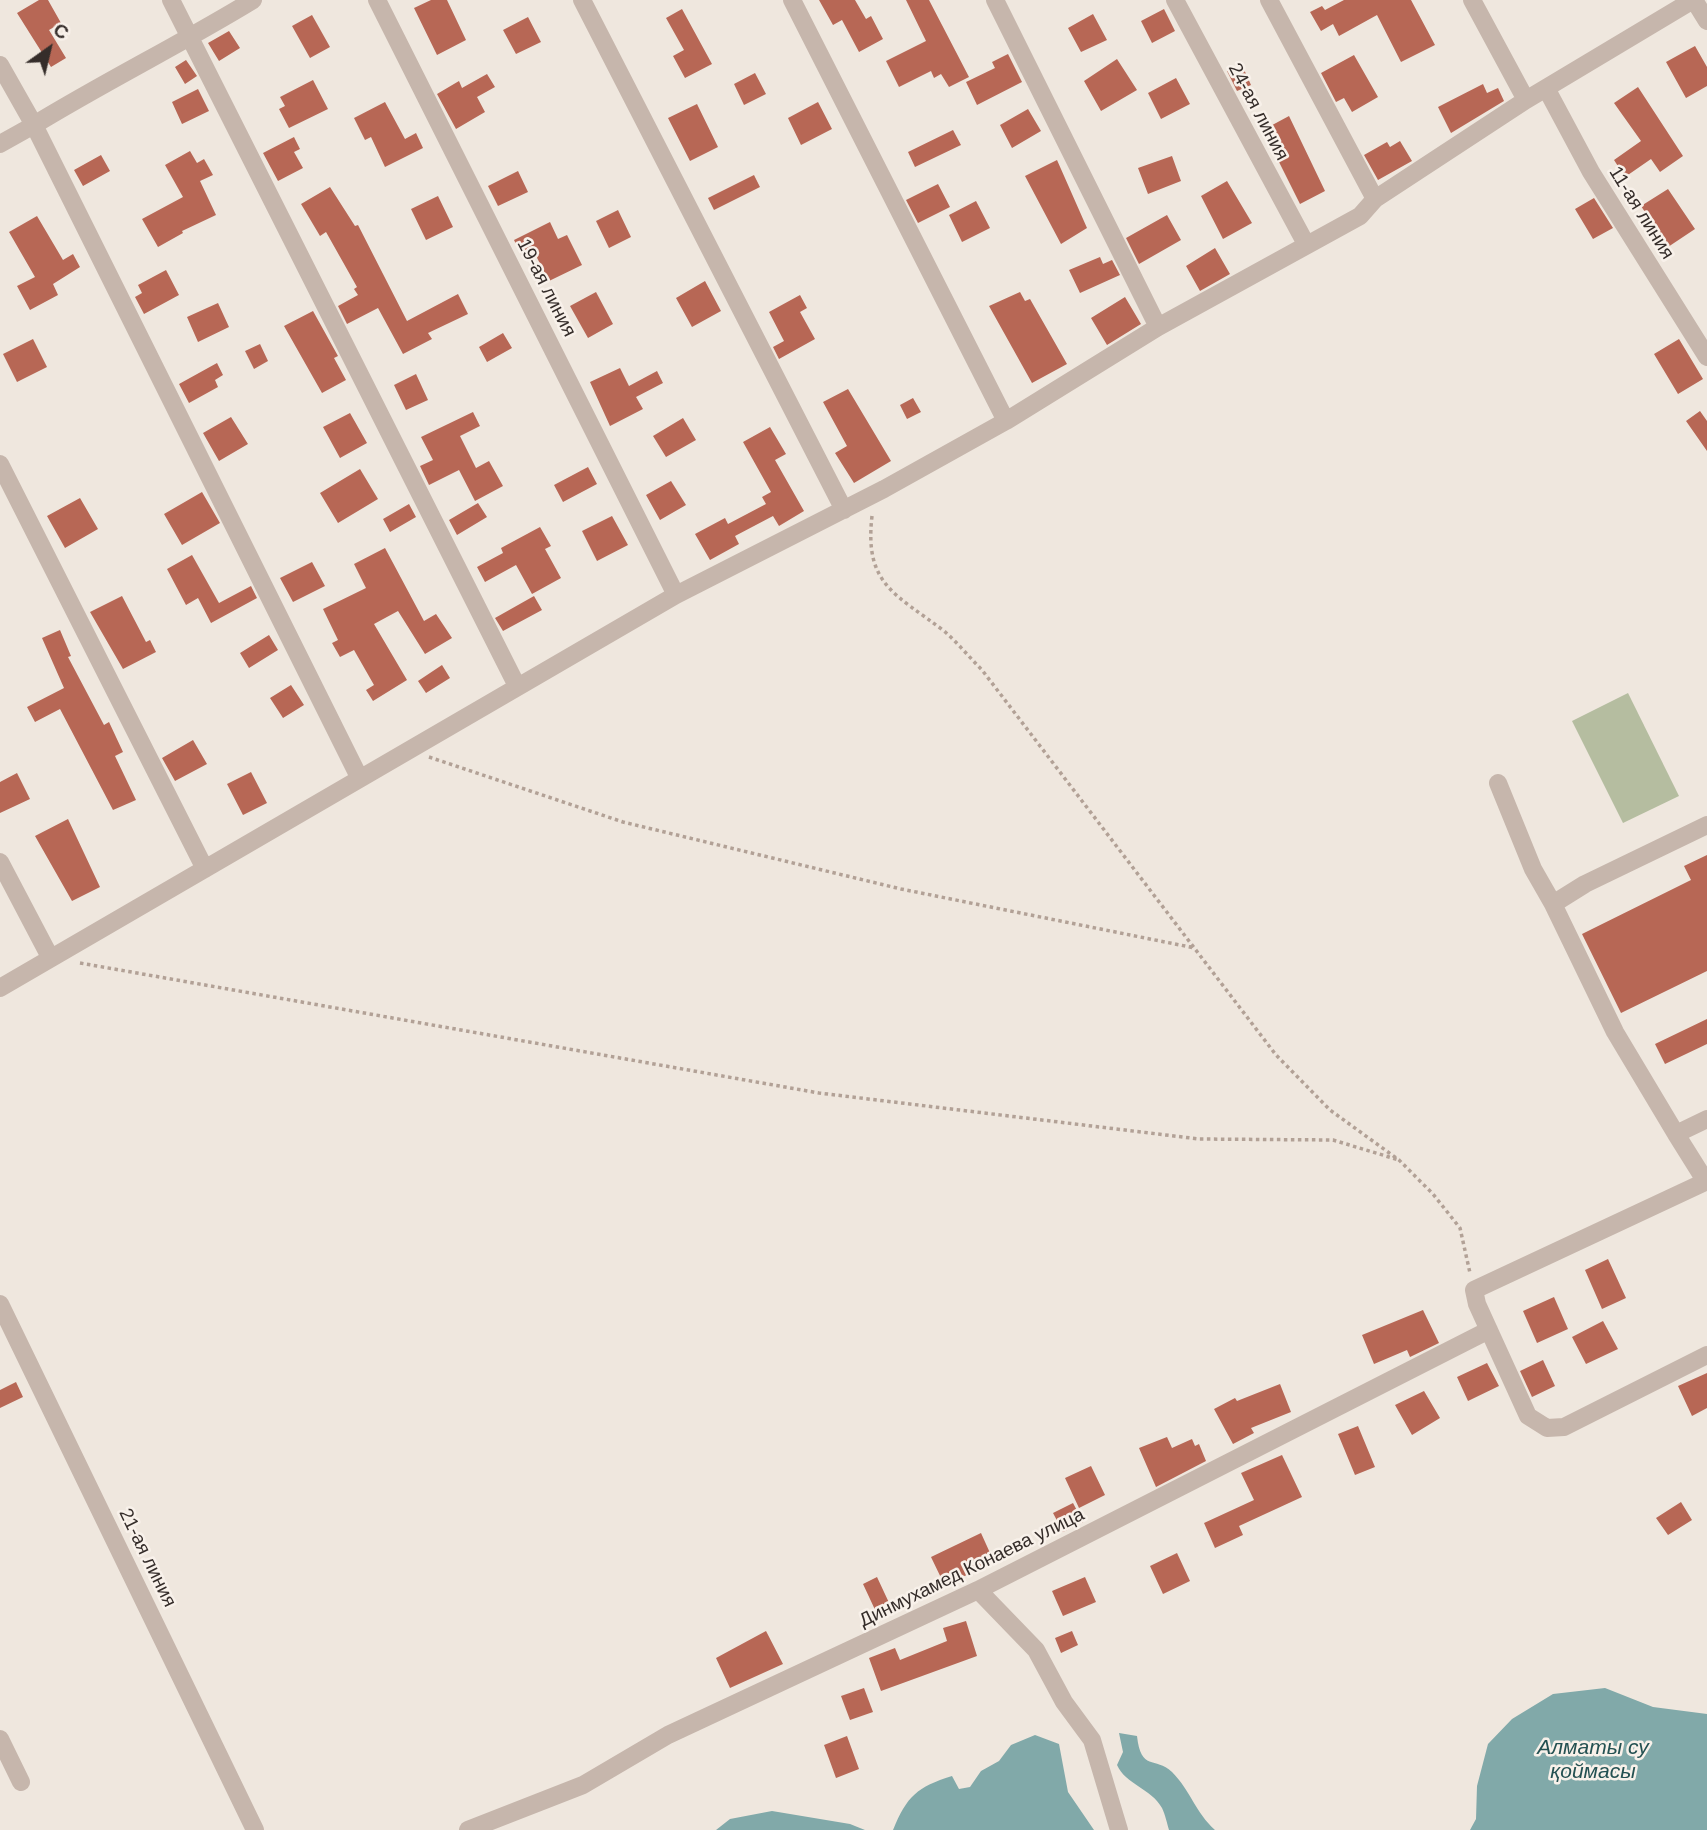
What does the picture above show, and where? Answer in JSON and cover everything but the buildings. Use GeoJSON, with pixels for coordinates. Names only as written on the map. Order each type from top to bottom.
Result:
{"type":"FeatureCollection","features":[{"type":"Feature","properties":{"kind":"street"},"geometry":{"type":"LineString","coordinates":[[171,0],[517,686]]}},
{"type":"Feature","properties":{"kind":"street"},"geometry":{"type":"LineString","coordinates":[[0,144],[96,87],[191,38],[253,0]]}},
{"type":"Feature","properties":{"kind":"street","name":"19-ая линия"},"geometry":{"type":"LineString","coordinates":[[377,0],[676,595]]}},
{"type":"Feature","properties":{"kind":"street"},"geometry":{"type":"LineString","coordinates":[[582,0],[844,510]]}},
{"type":"Feature","properties":{"kind":"street"},"geometry":{"type":"LineString","coordinates":[[792,0],[1006,421]]}},
{"type":"Feature","properties":{"kind":"street"},"geometry":{"type":"LineString","coordinates":[[995,0],[1158,327]]}},
{"type":"Feature","properties":{"kind":"street","name":"24-ая линия"},"geometry":{"type":"LineString","coordinates":[[1175,0],[1306,244]]}},
{"type":"Feature","properties":{"kind":"street"},"geometry":{"type":"LineString","coordinates":[[1269,0],[1375,199]]}},
{"type":"Feature","properties":{"kind":"street"},"geometry":{"type":"LineString","coordinates":[[1472,0],[1526,100]]}},
{"type":"Feature","properties":{"kind":"street"},"geometry":{"type":"LineString","coordinates":[[0,988],[676,595],[884,489],[1006,421],[1158,327],[1360,216],[1375,199],[1526,100],[1694,0],[1707,20]]}},
{"type":"Feature","properties":{"kind":"street"},"geometry":{"type":"LineString","coordinates":[[0,65],[34,125],[359,777]]}},
{"type":"Feature","properties":{"kind":"street","name":"11-ая линия"},"geometry":{"type":"LineString","coordinates":[[1546,88],[1591,172],[1707,357]]}},
{"type":"Feature","properties":{"kind":"street"},"geometry":{"type":"LineString","coordinates":[[0,464],[205,869]]}},
{"type":"Feature","properties":{"kind":"street"},"geometry":{"type":"LineString","coordinates":[[1498,783],[1533,869],[1553,904],[1615,1032],[1706,1181],[1474,1290],[1477,1304],[1528,1416],[1547,1428],[1564,1427],[1707,1355]]}},
{"type":"Feature","properties":{"kind":"street"},"geometry":{"type":"LineString","coordinates":[[1553,904],[1585,884],[1707,825]]}},
{"type":"Feature","properties":{"kind":"street"},"geometry":{"type":"LineString","coordinates":[[0,862],[50,957]]}},
{"type":"Feature","properties":{"kind":"street"},"geometry":{"type":"LineString","coordinates":[[1676,1134],[1707,1119]]}},
{"type":"Feature","properties":{"kind":"street","name":"21-ая линия"},"geometry":{"type":"LineString","coordinates":[[0,1304],[255,1830]]}},
{"type":"Feature","properties":{"kind":"street","name":"Динмухамед Конаева улица"},"geometry":{"type":"LineString","coordinates":[[468,1830],[583,1785],[668,1735],[978,1590],[1489,1330]]}},
{"type":"Feature","properties":{"kind":"street"},"geometry":{"type":"LineString","coordinates":[[978,1590],[1036,1650],[1064,1702],[1092,1740],[1119,1830]]}},
{"type":"Feature","properties":{"kind":"street"},"geometry":{"type":"LineString","coordinates":[[0,1739],[21,1782]]}},
{"type":"Feature","properties":{"kind":"path"},"geometry":{"type":"LineString","coordinates":[[884,489],[874,509],[869,547],[878,576],[910,608],[945,632],[982,670],[1276,1055],[1330,1110],[1399,1160],[1433,1194],[1460,1228],[1474,1290]]}},
{"type":"Feature","properties":{"kind":"path"},"geometry":{"type":"LineString","coordinates":[[406,750],[623,822],[901,889],[1197,949]]}},
{"type":"Feature","properties":{"kind":"path"},"geometry":{"type":"LineString","coordinates":[[50,957],[819,1093],[1199,1139],[1333,1140],[1399,1160]]}},
{"type":"Feature","properties":{"kind":"green space"},"geometry":{"type":"Polygon","coordinates":[[[1628,693],[1679,796],[1623,823],[1572,721],[1628,693]]]}},
{"type":"Feature","properties":{"kind":"water","name":"Алматы су қоймасы"},"geometry":{"type":"Polygon","coordinates":[[[1605,1688],[1653,1707],[1707,1714],[1707,1830],[1470,1830],[1476,1819],[1477,1786],[1488,1744],[1512,1719],[1553,1694],[1605,1688]]]}},
{"type":"Feature","properties":{"kind":"water"},"geometry":{"type":"Polygon","coordinates":[[[1119,1733],[1137,1736],[1145,1759],[1172,1772],[1215,1830],[1169,1830],[1163,1810],[1157,1801],[1126,1777],[1117,1765],[1123,1752],[1119,1733]]]}},
{"type":"Feature","properties":{"kind":"water"},"geometry":{"type":"Polygon","coordinates":[[[1035,1735],[1059,1744],[1068,1792],[1094,1830],[893,1830],[903,1809],[922,1789],[952,1776],[959,1789],[970,1787],[981,1771],[999,1761],[1011,1745],[1035,1735]]]}},
{"type":"Feature","properties":{"kind":"water"},"geometry":{"type":"Polygon","coordinates":[[[772,1811],[850,1824],[865,1830],[716,1830],[730,1819],[772,1811]]]}}]}
